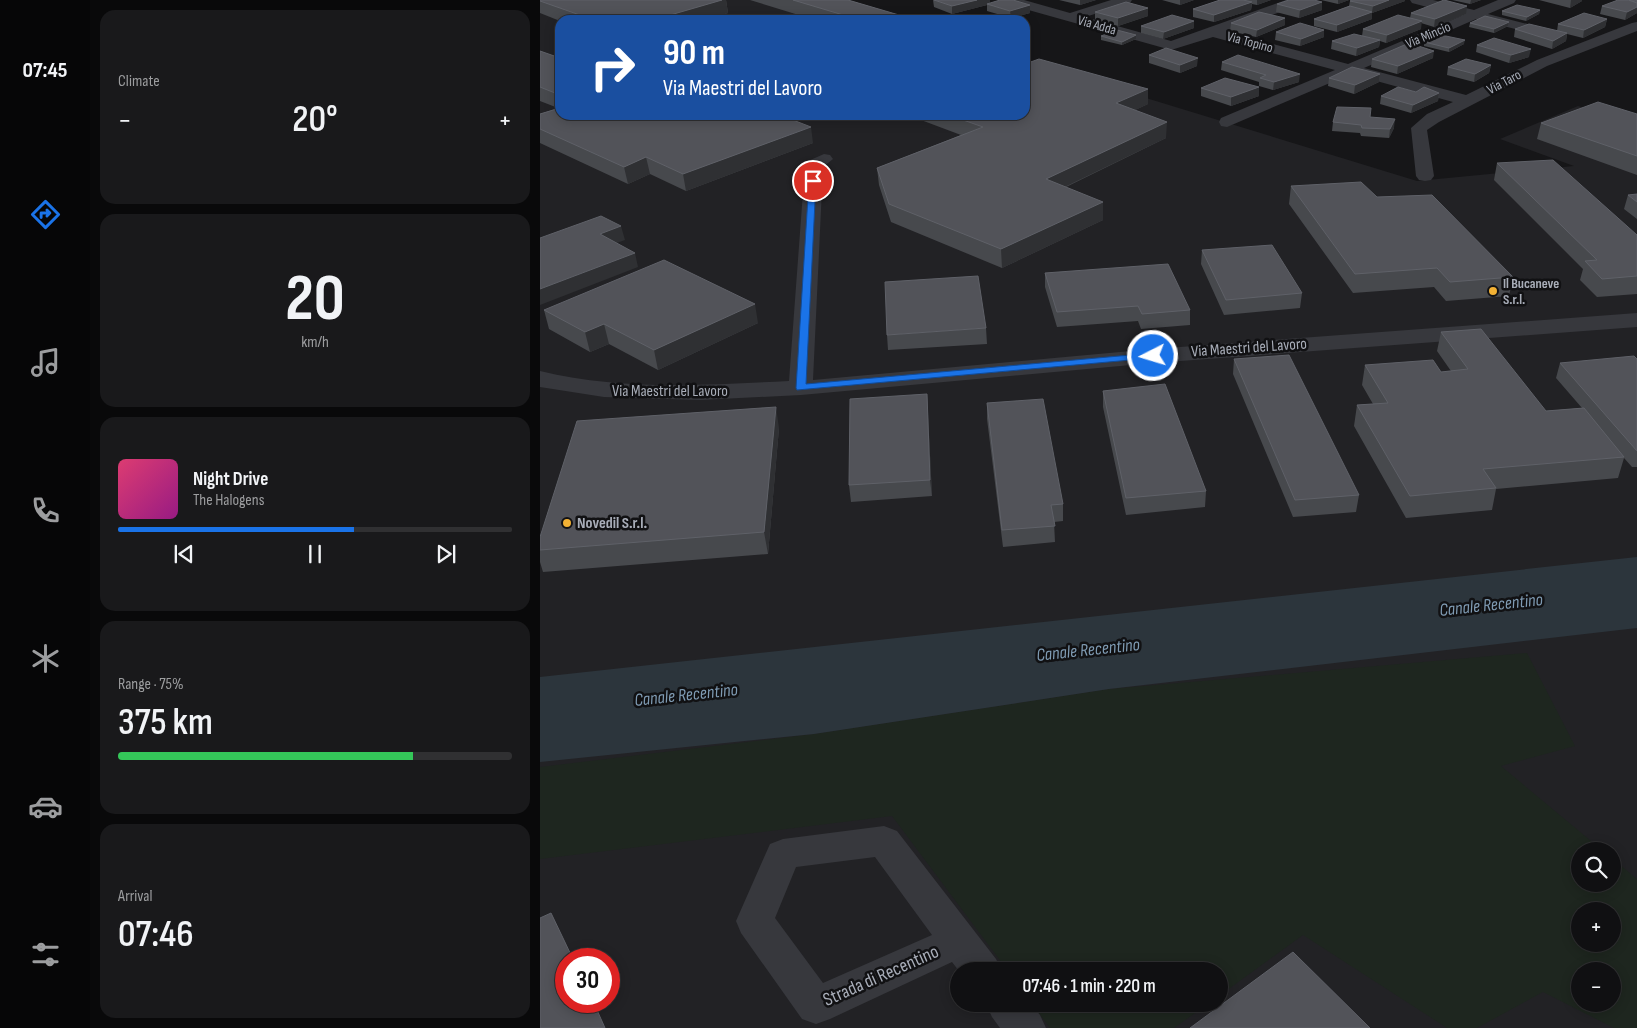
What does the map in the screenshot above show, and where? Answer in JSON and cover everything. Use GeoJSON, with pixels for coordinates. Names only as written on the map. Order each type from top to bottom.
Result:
{"type":"FeatureCollection","features":[{"type":"Feature","properties":{"kind":"street","name":"Via Adda"},"geometry":{"type":"LineString","coordinates":[[1009,0],[1171,46],[1212,32]]}},
{"type":"Feature","properties":{"kind":"street"},"geometry":{"type":"LineString","coordinates":[[1072,18],[1125,0]]}},
{"type":"Feature","properties":{"kind":"street","name":"Via Topino"},"geometry":{"type":"LineString","coordinates":[[1212,32],[1299,0]]}},
{"type":"Feature","properties":{"kind":"street"},"geometry":{"type":"LineString","coordinates":[[1416,0],[1589,44]]}},
{"type":"Feature","properties":{"kind":"street","name":"Via Mincio"},"geometry":{"type":"LineString","coordinates":[[1227,122],[1509,0]]}},
{"type":"Feature","properties":{"kind":"street","name":"Via Taro"},"geometry":{"type":"LineString","coordinates":[[1425,176],[1419,128],[1433,118],[1469,101],[1513,76],[1637,26]]}},
{"type":"Feature","properties":{"kind":"street","name":"Via Topino"},"geometry":{"type":"LineString","coordinates":[[1212,32],[1348,69]]}},
{"type":"Feature","properties":{"kind":"street"},"geometry":{"type":"LineString","coordinates":[[1348,69],[1469,101]]}},
{"type":"Feature","properties":{"kind":"street"},"geometry":{"type":"LineString","coordinates":[[801,388],[814,165],[824,159]]}},
{"type":"Feature","properties":{"kind":"street","name":"Via Maestri del Lavoro"},"geometry":{"type":"LineString","coordinates":[[540,378],[549,382],[604,390],[700,392],[801,388],[1153,356],[1637,320]]}},
{"type":"Feature","properties":{"kind":"street","name":"Strada di Recentino"},"geometry":{"type":"LineString","coordinates":[[959,941],[816,1006],[755,921],[783,854],[884,841],[975,962]]}},
{"type":"Feature","properties":{"kind":"street"},"geometry":{"type":"LineString","coordinates":[[1012,1012],[1025,1028]]}},
{"type":"Feature","properties":{"kind":"shaded area"},"geometry":{"type":"Polygon","coordinates":[[[540,0],[826,0],[875,15],[555,15],[555,120],[1030,120],[1030,63],[1417,181],[1574,166],[1500,139],[1578,106],[1624,120],[1637,115],[1637,1028],[540,1028],[540,0]]]}},
{"type":"Feature","properties":{"kind":"shaded area"},"geometry":{"type":"Polygon","coordinates":[[[1527,653],[1575,746],[1501,766],[1592,842],[1571,842],[1571,892],[1621,892],[1621,866],[1637,879],[1637,1028],[1614,1028],[1582,1012],[1621,1012],[1621,962],[1571,962],[1571,1006],[1543,992],[1477,1028],[1447,1028],[1303,935],[1228,989],[1228,962],[1001,962],[892,816],[540,859],[540,767],[814,734],[1109,689],[1527,653]]]}},
{"type":"Feature","properties":{"kind":"shaded area"},"geometry":{"type":"Polygon","coordinates":[[[1038,1012],[1197,1012],[1174,1028],[1050,1028],[1038,1012]]]}},
{"type":"Feature","properties":{"kind":"water","name":"Canale Recentino"},"geometry":{"type":"Polygon","coordinates":[[[1637,557],[1637,628],[1109,689],[814,734],[540,762],[540,677],[1637,557]]]}},
{"type":"Feature","properties":{"kind":"building"},"geometry":{"type":"Polygon","coordinates":[[[722,0],[670,15],[580,15],[540,1],[722,0]]]}},
{"type":"Feature","properties":{"kind":"building"},"geometry":{"type":"Polygon","coordinates":[[[793,0],[848,0],[899,15],[843,15],[793,0]]]}},
{"type":"Feature","properties":{"kind":"building"},"geometry":{"type":"Polygon","coordinates":[[[934,0],[977,0],[952,6],[934,0]]]}},
{"type":"Feature","properties":{"kind":"building"},"geometry":{"type":"Polygon","coordinates":[[[1000,0],[1013,0],[1030,5],[1010,11],[987,4],[1000,0]]]}},
{"type":"Feature","properties":{"kind":"building"},"geometry":{"type":"Polygon","coordinates":[[[1220,0],[1252,2],[1214,15],[1193,9],[1220,0]]]}},
{"type":"Feature","properties":{"kind":"building"},"geometry":{"type":"Polygon","coordinates":[[[1289,0],[1314,0],[1322,2],[1300,10],[1277,4],[1289,0]]]}},
{"type":"Feature","properties":{"kind":"building"},"geometry":{"type":"Polygon","coordinates":[[[1389,0],[1373,6],[1350,1],[1389,0]]]}},
{"type":"Feature","properties":{"kind":"building"},"geometry":{"type":"Polygon","coordinates":[[[1444,0],[1467,6],[1435,19],[1411,13],[1444,0]]]}},
{"type":"Feature","properties":{"kind":"building"},"geometry":{"type":"Polygon","coordinates":[[[1618,0],[1628,0],[1637,3],[1637,7],[1627,12],[1602,6],[1618,0]]]}},
{"type":"Feature","properties":{"kind":"building"},"geometry":{"type":"Polygon","coordinates":[[[1126,2],[1148,8],[1118,18],[1095,12],[1126,2]]]}},
{"type":"Feature","properties":{"kind":"building"},"geometry":{"type":"Polygon","coordinates":[[[1517,5],[1540,10],[1527,17],[1502,11],[1517,5]]]}},
{"type":"Feature","properties":{"kind":"building"},"geometry":{"type":"Polygon","coordinates":[[[1350,6],[1372,12],[1337,25],[1314,19],[1350,6]]]}},
{"type":"Feature","properties":{"kind":"building"},"geometry":{"type":"Polygon","coordinates":[[[1259,12],[1285,18],[1257,30],[1231,23],[1259,12]]]}},
{"type":"Feature","properties":{"kind":"building"},"geometry":{"type":"Polygon","coordinates":[[[1584,13],[1607,19],[1584,30],[1558,24],[1584,13]]]}},
{"type":"Feature","properties":{"kind":"building"},"geometry":{"type":"Polygon","coordinates":[[[1172,15],[1194,21],[1164,32],[1141,26],[1172,15]]]}},
{"type":"Feature","properties":{"kind":"building"},"geometry":{"type":"Polygon","coordinates":[[[1398,15],[1422,21],[1387,35],[1363,29],[1398,15]]]}},
{"type":"Feature","properties":{"kind":"building"},"geometry":{"type":"Polygon","coordinates":[[[1485,16],[1509,22],[1494,29],[1470,23],[1485,16]]]}},
{"type":"Feature","properties":{"kind":"building"},"geometry":{"type":"Polygon","coordinates":[[[1300,23],[1324,30],[1301,39],[1276,32],[1300,23]]]}},
{"type":"Feature","properties":{"kind":"building"},"geometry":{"type":"Polygon","coordinates":[[[1529,24],[1567,33],[1553,41],[1515,29],[1529,24]]]}},
{"type":"Feature","properties":{"kind":"building"},"geometry":{"type":"Polygon","coordinates":[[[1117,30],[1136,35],[1122,42],[1101,36],[1117,30]]]}},
{"type":"Feature","properties":{"kind":"building"},"geometry":{"type":"Polygon","coordinates":[[[1354,34],[1380,40],[1357,48],[1332,41],[1354,34]]]}},
{"type":"Feature","properties":{"kind":"building"},"geometry":{"type":"Polygon","coordinates":[[[1441,35],[1465,40],[1449,48],[1424,42],[1441,35]]]}},
{"type":"Feature","properties":{"kind":"building"},"geometry":{"type":"Polygon","coordinates":[[[1494,38],[1531,49],[1511,55],[1477,45],[1494,38]]]}},
{"type":"Feature","properties":{"kind":"building"},"geometry":{"type":"Polygon","coordinates":[[[1409,43],[1434,51],[1398,66],[1372,59],[1409,43]]]}},
{"type":"Feature","properties":{"kind":"building"},"geometry":{"type":"Polygon","coordinates":[[[1166,48],[1198,58],[1180,65],[1149,55],[1166,48]]]}},
{"type":"Feature","properties":{"kind":"building"},"geometry":{"type":"Polygon","coordinates":[[[540,51],[555,56],[555,93],[540,87],[540,51]]]}},
{"type":"Feature","properties":{"kind":"building"},"geometry":{"type":"Polygon","coordinates":[[[1238,55],[1300,74],[1274,82],[1260,78],[1266,75],[1222,62],[1238,55]]]}},
{"type":"Feature","properties":{"kind":"building"},"geometry":{"type":"Polygon","coordinates":[[[1039,59],[1148,89],[1116,103],[1167,122],[1046,179],[1103,202],[1001,249],[889,204],[877,168],[983,127],[963,120],[1030,120],[1030,62],[1039,59]]]}},
{"type":"Feature","properties":{"kind":"building"},"geometry":{"type":"Polygon","coordinates":[[[1466,59],[1491,65],[1475,74],[1448,67],[1466,59]]]}},
{"type":"Feature","properties":{"kind":"building"},"geometry":{"type":"Polygon","coordinates":[[[1352,67],[1380,74],[1355,85],[1329,78],[1352,67]]]}},
{"type":"Feature","properties":{"kind":"building"},"geometry":{"type":"Polygon","coordinates":[[[1225,78],[1259,87],[1231,97],[1201,88],[1225,78]]]}},
{"type":"Feature","properties":{"kind":"building"},"geometry":{"type":"Polygon","coordinates":[[[1398,87],[1416,92],[1424,87],[1439,93],[1413,105],[1381,96],[1398,87]]]}},
{"type":"Feature","properties":{"kind":"building"},"geometry":{"type":"Polygon","coordinates":[[[1598,102],[1637,114],[1637,156],[1541,123],[1598,102]]]}},
{"type":"Feature","properties":{"kind":"building"},"geometry":{"type":"Polygon","coordinates":[[[1337,107],[1371,108],[1370,117],[1395,119],[1390,129],[1362,128],[1361,125],[1333,122],[1337,107]]]}},
{"type":"Feature","properties":{"kind":"building"},"geometry":{"type":"Polygon","coordinates":[[[555,110],[555,120],[793,120],[811,127],[683,174],[646,157],[624,167],[540,129],[540,114],[555,110]]]}},
{"type":"Feature","properties":{"kind":"building"},"geometry":{"type":"Polygon","coordinates":[[[1553,160],[1637,235],[1637,276],[1602,279],[1585,261],[1597,260],[1497,163],[1553,160]]]}},
{"type":"Feature","properties":{"kind":"building"},"geometry":{"type":"Polygon","coordinates":[[[1361,182],[1377,197],[1432,195],[1513,277],[1450,282],[1437,268],[1355,274],[1291,186],[1361,182]]]}},
{"type":"Feature","properties":{"kind":"building"},"geometry":{"type":"Polygon","coordinates":[[[1637,194],[1637,202],[1628,195],[1637,194]]]}},
{"type":"Feature","properties":{"kind":"building"},"geometry":{"type":"Polygon","coordinates":[[[601,216],[621,226],[600,234],[635,253],[540,289],[540,238],[601,216]]]}},
{"type":"Feature","properties":{"kind":"building"},"geometry":{"type":"Polygon","coordinates":[[[1272,245],[1302,293],[1226,300],[1202,250],[1272,245]]]}},
{"type":"Feature","properties":{"kind":"building"},"geometry":{"type":"Polygon","coordinates":[[[664,260],[755,304],[654,350],[604,324],[585,332],[544,310],[664,260]]]}},
{"type":"Feature","properties":{"kind":"building"},"geometry":{"type":"Polygon","coordinates":[[[1168,264],[1190,310],[1142,314],[1138,306],[1057,312],[1045,273],[1168,264]]]}},
{"type":"Feature","properties":{"kind":"building"},"geometry":{"type":"Polygon","coordinates":[[[978,276],[986,328],[887,335],[885,282],[978,276]]]}},
{"type":"Feature","properties":{"kind":"building"},"geometry":{"type":"Polygon","coordinates":[[[1481,329],[1546,411],[1584,408],[1624,457],[1483,469],[1496,488],[1410,496],[1357,405],[1388,403],[1365,365],[1433,360],[1441,372],[1468,369],[1441,332],[1481,329]]]}},
{"type":"Feature","properties":{"kind":"building"},"geometry":{"type":"Polygon","coordinates":[[[1289,355],[1359,495],[1295,500],[1234,359],[1289,355]]]}},
{"type":"Feature","properties":{"kind":"building"},"geometry":{"type":"Polygon","coordinates":[[[1634,356],[1637,359],[1637,451],[1560,363],[1634,356]]]}},
{"type":"Feature","properties":{"kind":"building"},"geometry":{"type":"Polygon","coordinates":[[[1165,384],[1206,491],[1126,498],[1103,391],[1165,384]]]}},
{"type":"Feature","properties":{"kind":"building"},"geometry":{"type":"Polygon","coordinates":[[[927,394],[930,480],[849,485],[850,399],[927,394]]]}},
{"type":"Feature","properties":{"kind":"building"},"geometry":{"type":"Polygon","coordinates":[[[1043,399],[1063,504],[1051,505],[1055,526],[1002,530],[987,403],[1043,399]]]}},
{"type":"Feature","properties":{"kind":"building"},"geometry":{"type":"Polygon","coordinates":[[[776,407],[764,532],[540,550],[540,537],[577,421],[776,407]]]}},
{"type":"Feature","properties":{"kind":"building"},"geometry":{"type":"Polygon","coordinates":[[[551,913],[568,948],[555,948],[555,1013],[598,1013],[605,1028],[540,1028],[540,918],[551,913]]]}},
{"type":"Feature","properties":{"kind":"building"},"geometry":{"type":"Polygon","coordinates":[[[1293,952],[1370,1028],[1190,1028],[1212,1012],[1228,1012],[1228,1000],[1293,952]]]}},
{"type":"Feature","properties":{"kind":"place","name":"Il Bucaneve S.r.l."},"geometry":{"type":"Point","coordinates":[1493,291]}},
{"type":"Feature","properties":{"kind":"place","name":"Novedil S.r.l."},"geometry":{"type":"Point","coordinates":[567,523]}},
{"type":"Feature","properties":{"kind":"route"},"geometry":{"type":"LineString","coordinates":[[813,181],[801,388],[1153,356]]}}]}
